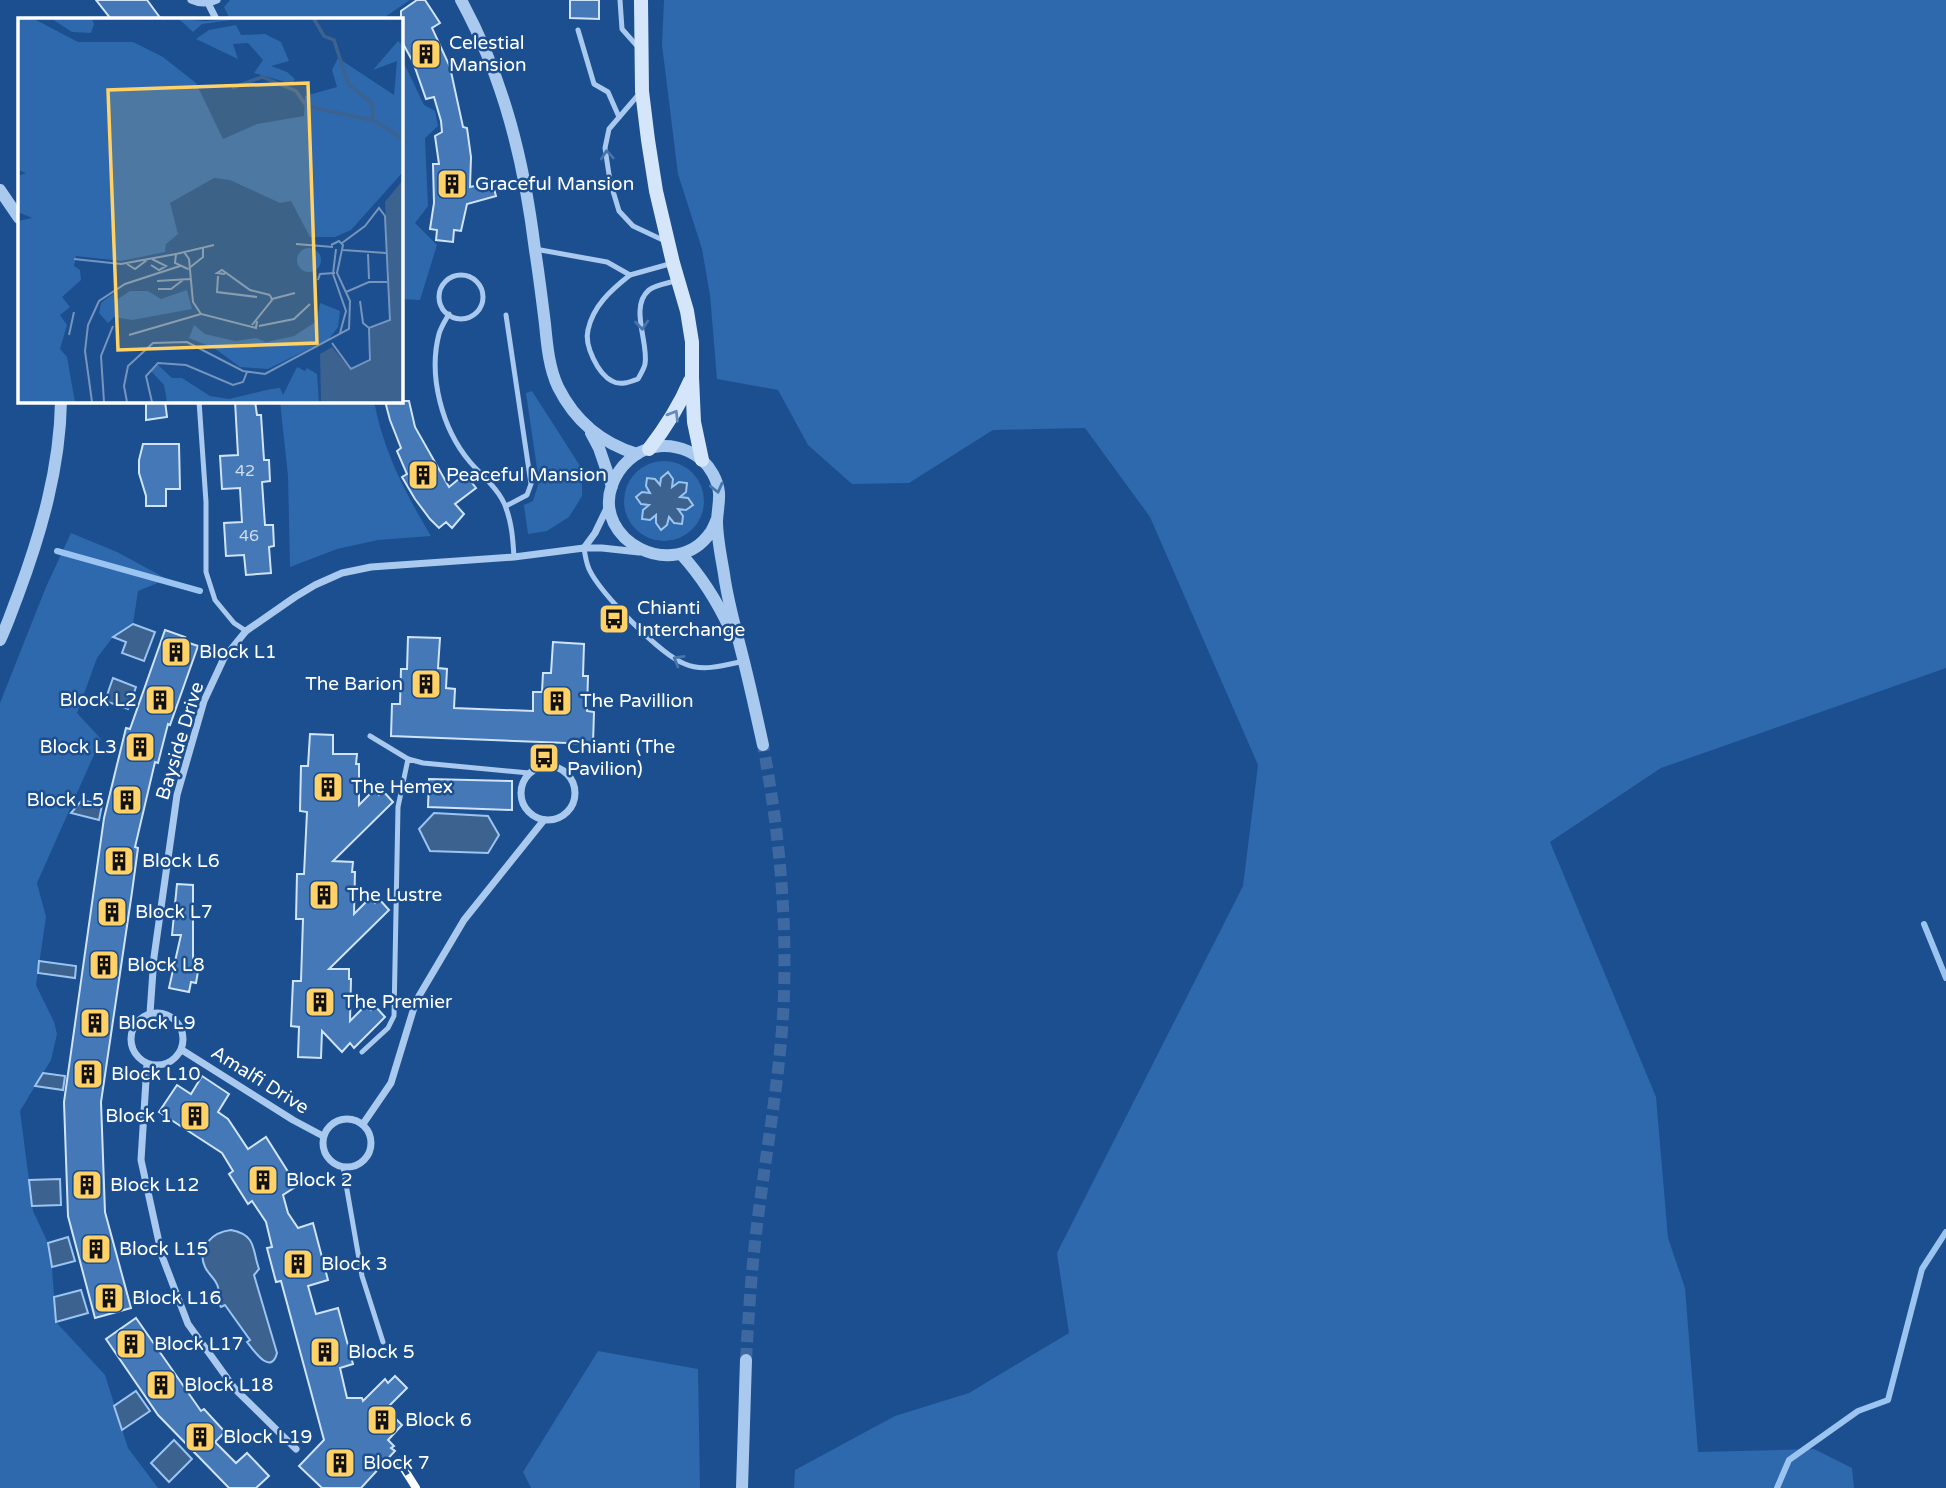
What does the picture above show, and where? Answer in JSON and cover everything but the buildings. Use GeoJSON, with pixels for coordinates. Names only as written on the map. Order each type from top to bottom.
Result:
{"type":"FeatureCollection","features":[{"type":"Feature","properties":{"kind":"main road"},"geometry":{"type":"LineString","coordinates":[[641,0],[642,91],[656,191],[689,321],[694,422],[702,460]]}},
{"type":"Feature","properties":{"kind":"main road"},"geometry":{"type":"LineString","coordinates":[[643,451],[667,426],[692,377]]}},
{"type":"Feature","properties":{"kind":"street"},"geometry":{"type":"LineString","coordinates":[[191,0],[208,4],[217,0]]}},
{"type":"Feature","properties":{"kind":"street"},"geometry":{"type":"LineString","coordinates":[[461,0],[495,73],[512,125],[526,182],[548,355],[556,385],[572,412],[589,429],[613,445],[643,451],[674,446],[689,451],[702,460],[719,487],[717,519],[710,534],[698,545],[681,554],[664,556],[646,553],[630,543],[618,529],[609,502]]}},
{"type":"Feature","properties":{"kind":"street"},"geometry":{"type":"LineString","coordinates":[[208,4],[215,18]]}},
{"type":"Feature","properties":{"kind":"street"},"geometry":{"type":"LineString","coordinates":[[0,190],[18,217]]}},
{"type":"Feature","properties":{"kind":"street"},"geometry":{"type":"LineString","coordinates":[[0,640],[42,524],[56,459],[61,402]]}},
{"type":"Feature","properties":{"kind":"street"},"geometry":{"type":"LineString","coordinates":[[589,429],[599,448],[611,486]]}},
{"type":"Feature","properties":{"kind":"street"},"geometry":{"type":"LineString","coordinates":[[584,548],[595,533],[609,502],[611,486],[618,472],[627,461],[643,451]]}},
{"type":"Feature","properties":{"kind":"street"},"geometry":{"type":"LineString","coordinates":[[717,519],[724,577],[763,745]]}},
{"type":"Feature","properties":{"kind":"street","name":"Bayside Drive"},"geometry":{"type":"LineString","coordinates":[[150,1013],[154,957],[177,796],[204,701],[224,658],[246,631],[315,585],[342,573],[371,567],[514,557],[584,548],[646,553]]}},
{"type":"Feature","properties":{"kind":"street"},"geometry":{"type":"LineString","coordinates":[[681,554],[698,572],[711,592],[744,661]]}},
{"type":"Feature","properties":{"kind":"street"},"geometry":{"type":"LineString","coordinates":[[542,765],[566,771],[572,778],[576,795],[568,811],[553,820],[544,820],[529,812],[524,805],[521,788],[529,773],[542,765]]}},
{"type":"Feature","properties":{"kind":"street"},"geometry":{"type":"LineString","coordinates":[[343,1167],[359,1165],[369,1153],[371,1137],[363,1124],[390,1083],[416,1001],[464,920],[544,820]]}},
{"type":"Feature","properties":{"kind":"street"},"geometry":{"type":"LineString","coordinates":[[150,1013],[172,1017],[183,1032],[182,1050],[171,1062],[155,1066],[147,1064],[134,1053],[131,1036],[138,1021],[150,1013]]}},
{"type":"Feature","properties":{"kind":"street","name":"Amalfi Drive"},"geometry":{"type":"LineString","coordinates":[[182,1050],[293,1121],[323,1136]]}},
{"type":"Feature","properties":{"kind":"street"},"geometry":{"type":"LineString","coordinates":[[147,1064],[141,1160],[162,1256],[188,1324],[235,1389],[296,1450]]}},
{"type":"Feature","properties":{"kind":"street","name":"Amalfi Drive"},"geometry":{"type":"LineString","coordinates":[[343,1167],[328,1160],[324,1153],[323,1136],[326,1129],[340,1119],[356,1120],[363,1124]]}},
{"type":"Feature","properties":{"kind":"street"},"geometry":{"type":"LineString","coordinates":[[741,1488],[746,1360]]}},
{"type":"Feature","properties":{"kind":"lane"},"geometry":{"type":"LineString","coordinates":[[620,0],[622,29],[640,50]]}},
{"type":"Feature","properties":{"kind":"lane"},"geometry":{"type":"LineString","coordinates":[[578,30],[594,84],[608,92],[619,117]]}},
{"type":"Feature","properties":{"kind":"lane"},"geometry":{"type":"LineString","coordinates":[[642,91],[609,129],[605,148],[610,181],[619,211],[633,226],[668,243]]}},
{"type":"Feature","properties":{"kind":"lane"},"geometry":{"type":"LineString","coordinates":[[535,248],[607,262],[630,275]]}},
{"type":"Feature","properties":{"kind":"lane"},"geometry":{"type":"LineString","coordinates":[[673,263],[630,275],[610,291],[594,312],[587,332],[591,353],[600,370],[613,382],[626,384],[638,379],[645,365],[641,304],[649,290],[678,280]]}},
{"type":"Feature","properties":{"kind":"lane"},"geometry":{"type":"LineString","coordinates":[[458,275],[472,278],[481,288],[480,308],[469,317],[455,318],[449,314],[440,302],[442,287],[458,275]]}},
{"type":"Feature","properties":{"kind":"lane"},"geometry":{"type":"LineString","coordinates":[[449,314],[439,332],[437,388],[454,440],[506,506],[514,557]]}},
{"type":"Feature","properties":{"kind":"lane"},"geometry":{"type":"LineString","coordinates":[[506,316],[531,484],[527,495],[506,506]]}},
{"type":"Feature","properties":{"kind":"lane"},"geometry":{"type":"LineString","coordinates":[[199,402],[205,488],[206,572],[215,600],[234,623],[246,631]]}},
{"type":"Feature","properties":{"kind":"lane"},"geometry":{"type":"LineString","coordinates":[[584,548],[590,572],[614,603],[646,636],[674,659],[687,666],[704,668],[744,661]]}},
{"type":"Feature","properties":{"kind":"lane"},"geometry":{"type":"LineString","coordinates":[[370,736],[408,759],[529,773]]}},
{"type":"Feature","properties":{"kind":"lane"},"geometry":{"type":"LineString","coordinates":[[362,1052],[388,1028],[394,1016],[398,807],[408,759]]}},
{"type":"Feature","properties":{"kind":"lane"},"geometry":{"type":"LineString","coordinates":[[343,1167],[362,1276],[383,1342]]}},
{"type":"Feature","properties":{"kind":"shaded area"},"geometry":{"type":"Polygon","coordinates":[[[230,0],[410,0],[383,18],[230,18],[224,7],[230,0]]]}},
{"type":"Feature","properties":{"kind":"shaded area"},"geometry":{"type":"Polygon","coordinates":[[[664,0],[1946,0],[1946,668],[1661,768],[1550,842],[1656,1097],[1668,1238],[1685,1288],[1698,1452],[1814,1449],[1852,1468],[1854,1488],[794,1488],[795,1470],[895,1416],[969,1393],[1069,1333],[1057,1253],[1243,886],[1258,765],[1150,517],[1085,428],[993,430],[909,483],[852,484],[808,445],[778,390],[717,379],[710,295],[702,249],[678,174],[662,45],[664,0]]]}},
{"type":"Feature","properties":{"kind":"shaded area"},"geometry":{"type":"Polygon","coordinates":[[[402,59],[424,105],[435,111],[438,126],[425,138],[428,206],[415,223],[437,245],[420,300],[402,299],[402,59]]]}},
{"type":"Feature","properties":{"kind":"shaded area"},"geometry":{"type":"Polygon","coordinates":[[[532,391],[582,469],[582,496],[569,517],[547,531],[528,534],[524,505],[533,501],[539,482],[526,393],[532,391]]]}},
{"type":"Feature","properties":{"kind":"shaded area"},"geometry":{"type":"Polygon","coordinates":[[[280,402],[374,402],[383,437],[396,471],[431,536],[378,540],[337,549],[290,567],[288,476],[280,402]]]}},
{"type":"Feature","properties":{"kind":"shaded area"},"geometry":{"type":"Polygon","coordinates":[[[664,461],[679,464],[692,473],[701,486],[704,501],[701,516],[692,529],[679,538],[664,541],[649,538],[636,529],[627,516],[624,501],[627,486],[636,473],[649,464],[664,461]]]}},
{"type":"Feature","properties":{"kind":"shaded area"},"geometry":{"type":"Polygon","coordinates":[[[668,472],[673,479],[672,487],[679,482],[687,483],[686,492],[680,497],[688,498],[693,505],[686,510],[678,509],[683,516],[682,524],[674,523],[669,517],[667,525],[661,530],[656,523],[656,515],[650,520],[642,519],[643,510],[649,505],[641,504],[636,497],[642,492],[650,493],[646,486],[647,478],[655,479],[660,485],[661,478],[668,472]]]}},
{"type":"Feature","properties":{"kind":"shaded area"},"geometry":{"type":"Polygon","coordinates":[[[71,533],[117,552],[167,579],[138,591],[133,624],[113,637],[97,658],[77,713],[101,739],[37,883],[46,917],[36,985],[57,1034],[51,1060],[20,1111],[33,1211],[51,1255],[56,1322],[105,1375],[128,1448],[158,1488],[0,1488],[0,703],[46,587],[71,533]]]}},
{"type":"Feature","properties":{"kind":"shaded area"},"geometry":{"type":"Polygon","coordinates":[[[133,624],[155,632],[144,661],[122,653],[126,642],[113,637],[133,624]]]}},
{"type":"Feature","properties":{"kind":"shaded area"},"geometry":{"type":"Polygon","coordinates":[[[113,678],[136,687],[128,709],[105,701],[113,678]]]}},
{"type":"Feature","properties":{"kind":"shaded area"},"geometry":{"type":"Polygon","coordinates":[[[82,800],[102,805],[99,820],[71,813],[82,800]]]}},
{"type":"Feature","properties":{"kind":"shaded area"},"geometry":{"type":"Polygon","coordinates":[[[434,813],[488,816],[499,835],[488,853],[430,851],[419,829],[434,813]]]}},
{"type":"Feature","properties":{"kind":"shaded area"},"geometry":{"type":"Polygon","coordinates":[[[39,961],[76,966],[75,978],[38,973],[39,961]]]}},
{"type":"Feature","properties":{"kind":"shaded area"},"geometry":{"type":"Polygon","coordinates":[[[43,1073],[65,1076],[63,1090],[35,1086],[43,1073]]]}},
{"type":"Feature","properties":{"kind":"shaded area"},"geometry":{"type":"Polygon","coordinates":[[[60,1179],[61,1205],[32,1206],[29,1180],[60,1179]]]}},
{"type":"Feature","properties":{"kind":"shaded area"},"geometry":{"type":"Polygon","coordinates":[[[231,1230],[245,1236],[254,1250],[259,1269],[254,1275],[277,1353],[271,1362],[262,1360],[247,1342],[250,1340],[225,1305],[221,1307],[215,1298],[218,1291],[216,1281],[206,1270],[203,1253],[208,1242],[212,1237],[231,1230]]]}},
{"type":"Feature","properties":{"kind":"shaded area"},"geometry":{"type":"Polygon","coordinates":[[[68,1237],[75,1261],[52,1267],[48,1243],[68,1237]]]}},
{"type":"Feature","properties":{"kind":"shaded area"},"geometry":{"type":"Polygon","coordinates":[[[81,1290],[88,1313],[56,1322],[54,1297],[81,1290]]]}},
{"type":"Feature","properties":{"kind":"shaded area"},"geometry":{"type":"Polygon","coordinates":[[[598,1351],[698,1369],[700,1488],[531,1488],[523,1472],[598,1351]]]}},
{"type":"Feature","properties":{"kind":"shaded area"},"geometry":{"type":"Polygon","coordinates":[[[136,1391],[150,1411],[122,1430],[114,1406],[136,1391]]]}},
{"type":"Feature","properties":{"kind":"shaded area"},"geometry":{"type":"Polygon","coordinates":[[[174,1440],[192,1459],[169,1482],[151,1463],[174,1440]]]}},
{"type":"Feature","properties":{"kind":"waterway"},"geometry":{"type":"LineString","coordinates":[[57,551],[200,591]]}},
{"type":"Feature","properties":{"kind":"waterway"},"geometry":{"type":"LineString","coordinates":[[1924,924],[1946,978]]}},
{"type":"Feature","properties":{"kind":"waterway"},"geometry":{"type":"LineString","coordinates":[[1777,1488],[1789,1460],[1858,1411],[1888,1400],[1922,1269],[1946,1232]]}},
{"type":"Feature","properties":{"kind":"tunnel"},"geometry":{"type":"LineString","coordinates":[[746,1360],[758,1216],[779,1061],[784,982],[781,880],[763,745]]}},
{"type":"Feature","properties":{"kind":"railway"},"geometry":{"type":"LineString","coordinates":[[399,1461],[416,1488]]}},
{"type":"Feature","properties":{"kind":"place","name":"Celestial Mansion"},"geometry":{"type":"Point","coordinates":[426,54]}},
{"type":"Feature","properties":{"kind":"place","name":"Graceful Mansion"},"geometry":{"type":"Point","coordinates":[452,184]}},
{"type":"Feature","properties":{"kind":"place","name":"Peaceful Mansion"},"geometry":{"type":"Point","coordinates":[423,475]}},
{"type":"Feature","properties":{"kind":"place","name":"Chianti Interchange"},"geometry":{"type":"Point","coordinates":[614,619]}},
{"type":"Feature","properties":{"kind":"place","name":"Block L1"},"geometry":{"type":"Point","coordinates":[176,652]}},
{"type":"Feature","properties":{"kind":"place","name":"The Barion"},"geometry":{"type":"Point","coordinates":[426,684]}},
{"type":"Feature","properties":{"kind":"place","name":"Block L2"},"geometry":{"type":"Point","coordinates":[160,700]}},
{"type":"Feature","properties":{"kind":"place","name":"The Pavillion"},"geometry":{"type":"Point","coordinates":[557,701]}},
{"type":"Feature","properties":{"kind":"place","name":"Block L3"},"geometry":{"type":"Point","coordinates":[140,747]}},
{"type":"Feature","properties":{"kind":"place","name":"Chianti (The Pavilion)"},"geometry":{"type":"Point","coordinates":[544,758]}},
{"type":"Feature","properties":{"kind":"place","name":"The Hemex"},"geometry":{"type":"Point","coordinates":[328,787]}},
{"type":"Feature","properties":{"kind":"place","name":"Block L5"},"geometry":{"type":"Point","coordinates":[127,800]}},
{"type":"Feature","properties":{"kind":"place","name":"Block L6"},"geometry":{"type":"Point","coordinates":[119,861]}},
{"type":"Feature","properties":{"kind":"place","name":"The Lustre"},"geometry":{"type":"Point","coordinates":[324,895]}},
{"type":"Feature","properties":{"kind":"place","name":"Block L7"},"geometry":{"type":"Point","coordinates":[112,912]}},
{"type":"Feature","properties":{"kind":"place","name":"Block L8"},"geometry":{"type":"Point","coordinates":[104,965]}},
{"type":"Feature","properties":{"kind":"place","name":"The Premier"},"geometry":{"type":"Point","coordinates":[320,1002]}},
{"type":"Feature","properties":{"kind":"place","name":"Block L9"},"geometry":{"type":"Point","coordinates":[95,1023]}},
{"type":"Feature","properties":{"kind":"place","name":"Block L10"},"geometry":{"type":"Point","coordinates":[88,1074]}},
{"type":"Feature","properties":{"kind":"place","name":"Block 1"},"geometry":{"type":"Point","coordinates":[195,1116]}},
{"type":"Feature","properties":{"kind":"place","name":"Block 2"},"geometry":{"type":"Point","coordinates":[263,1180]}},
{"type":"Feature","properties":{"kind":"place","name":"Block L12"},"geometry":{"type":"Point","coordinates":[87,1185]}},
{"type":"Feature","properties":{"kind":"place","name":"Block L15"},"geometry":{"type":"Point","coordinates":[96,1249]}},
{"type":"Feature","properties":{"kind":"place","name":"Block 3"},"geometry":{"type":"Point","coordinates":[298,1264]}},
{"type":"Feature","properties":{"kind":"place","name":"Block L16"},"geometry":{"type":"Point","coordinates":[109,1298]}},
{"type":"Feature","properties":{"kind":"place","name":"Block L17"},"geometry":{"type":"Point","coordinates":[131,1344]}},
{"type":"Feature","properties":{"kind":"place","name":"Block 5"},"geometry":{"type":"Point","coordinates":[325,1352]}},
{"type":"Feature","properties":{"kind":"place","name":"Block L18"},"geometry":{"type":"Point","coordinates":[161,1385]}},
{"type":"Feature","properties":{"kind":"place","name":"Block 6"},"geometry":{"type":"Point","coordinates":[382,1420]}},
{"type":"Feature","properties":{"kind":"place","name":"Block L19"},"geometry":{"type":"Point","coordinates":[200,1437]}},
{"type":"Feature","properties":{"kind":"place","name":"Block 7"},"geometry":{"type":"Point","coordinates":[340,1463]}}]}
